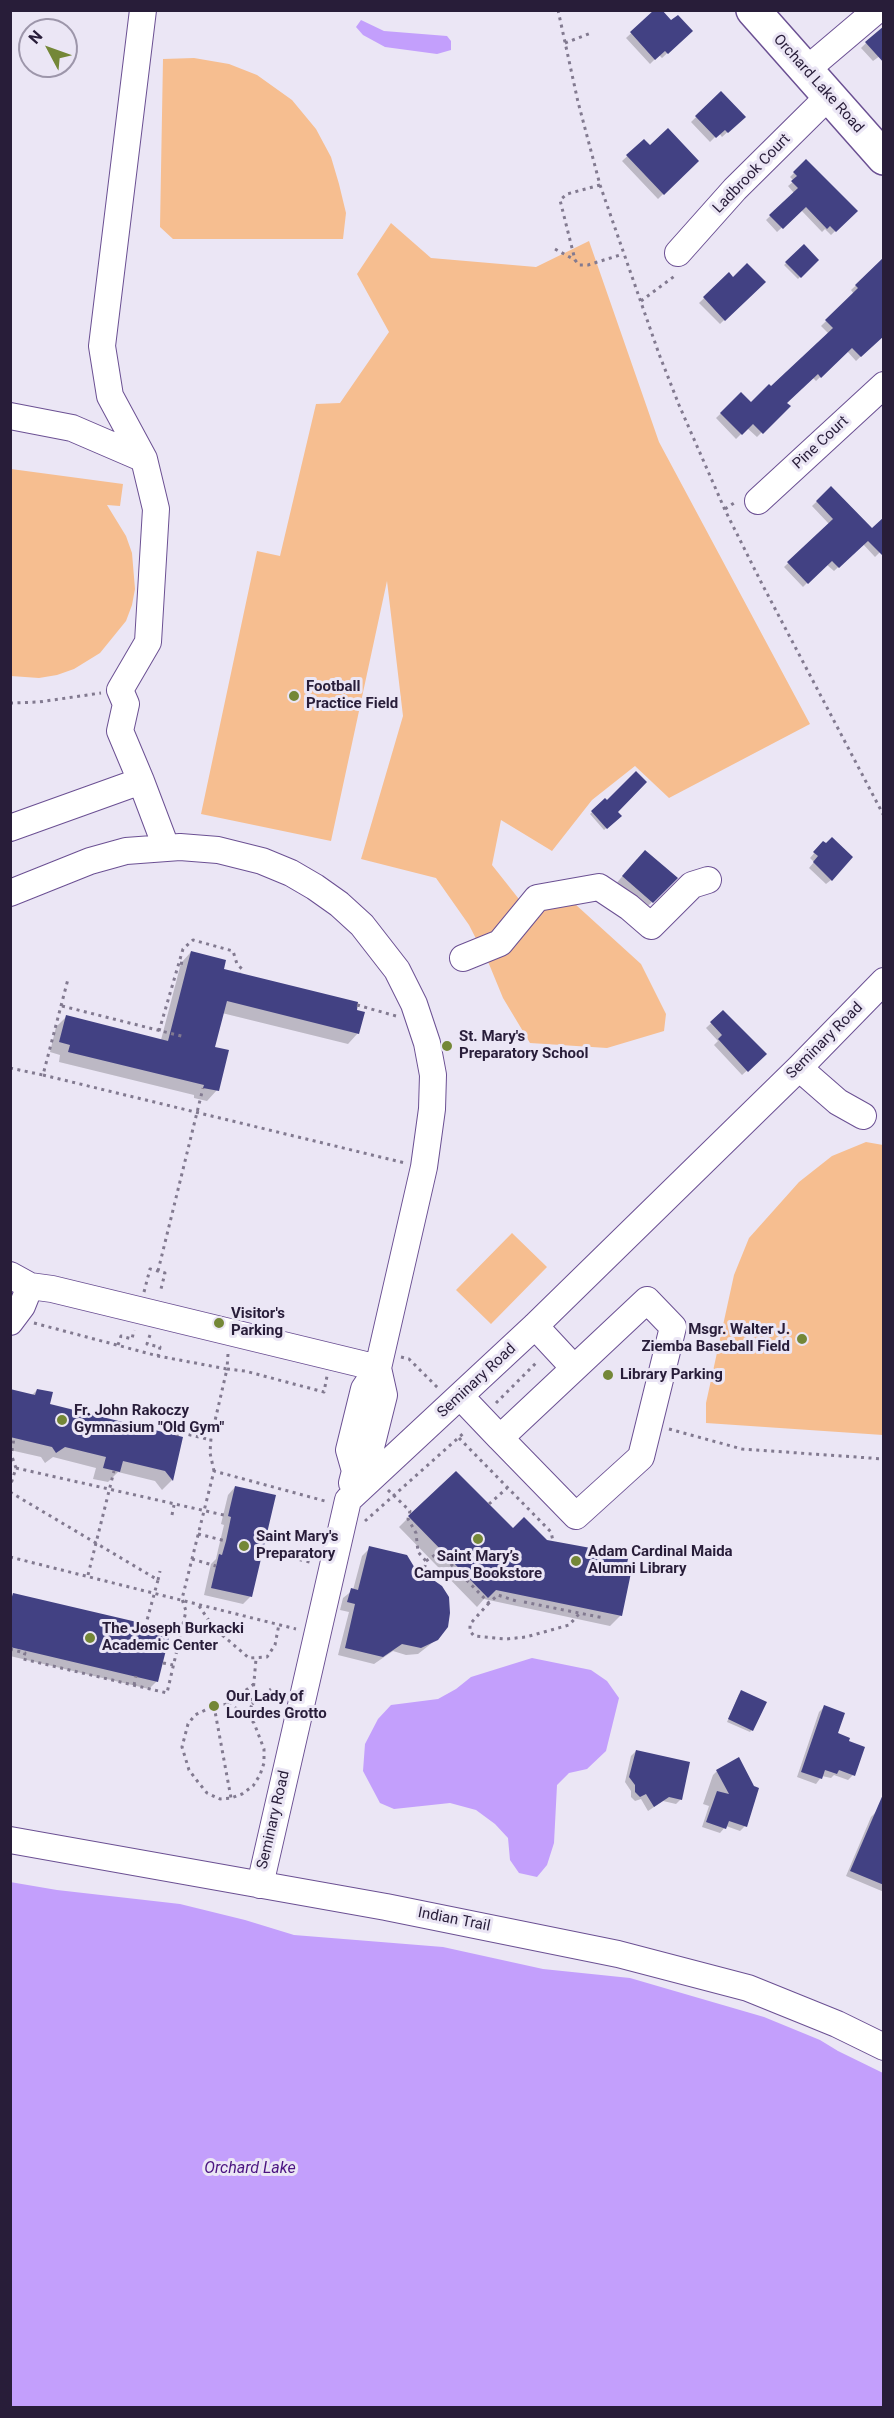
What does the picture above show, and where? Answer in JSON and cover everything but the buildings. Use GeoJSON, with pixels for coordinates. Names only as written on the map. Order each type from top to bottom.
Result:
{"type":"FeatureCollection","features":[{"type":"Feature","properties":{"kind":"main road","name":"Orchard Lake Road"},"geometry":{"type":"LineString","coordinates":[[753,10],[884,158]]}},
{"type":"Feature","properties":{"kind":"street"},"geometry":{"type":"LineString","coordinates":[[142,10],[102,346],[110,396],[144,459],[156,509],[148,642],[120,690],[126,704],[120,730],[166,847]]}},
{"type":"Feature","properties":{"kind":"street"},"geometry":{"type":"LineString","coordinates":[[805,70],[877,10]]}},
{"type":"Feature","properties":{"kind":"street","name":"Ladbrook Court"},"geometry":{"type":"LineString","coordinates":[[679,262],[735,189],[828,97]]}},
{"type":"Feature","properties":{"kind":"street","name":"Pine Court"},"geometry":{"type":"LineString","coordinates":[[758,501],[884,385]]}},
{"type":"Feature","properties":{"kind":"street"},"geometry":{"type":"LineString","coordinates":[[10,416],[72,428],[144,459]]}},
{"type":"Feature","properties":{"kind":"street"},"geometry":{"type":"LineString","coordinates":[[10,828],[141,781]]}},
{"type":"Feature","properties":{"kind":"street"},"geometry":{"type":"LineString","coordinates":[[10,893],[115,854],[166,847],[193,847],[249,857],[291,873],[315,886],[351,914],[397,970],[419,1016],[433,1075],[431,1118],[424,1167],[380,1360],[364,1389],[349,1450],[364,1474]]}},
{"type":"Feature","properties":{"kind":"street"},"geometry":{"type":"LineString","coordinates":[[463,958],[500,943],[537,898],[599,887],[629,907],[651,926],[692,885],[708,880]]}},
{"type":"Feature","properties":{"kind":"street","name":"Seminary Road"},"geometry":{"type":"LineString","coordinates":[[260,1885],[298,1718],[319,1561],[336,1503],[364,1474],[456,1400],[535,1326],[799,1068],[884,981]]}},
{"type":"Feature","properties":{"kind":"street"},"geometry":{"type":"LineString","coordinates":[[799,1068],[838,1102],[863,1116]]}},
{"type":"Feature","properties":{"kind":"street"},"geometry":{"type":"LineString","coordinates":[[22,1322],[20,1280],[332,1357],[380,1360]]}},
{"type":"Feature","properties":{"kind":"street"},"geometry":{"type":"LineString","coordinates":[[456,1400],[481,1417],[500,1438],[576,1516],[641,1457],[673,1327],[647,1300],[500,1438]]}},
{"type":"Feature","properties":{"kind":"street"},"geometry":{"type":"LineString","coordinates":[[535,1326],[574,1368]]}},
{"type":"Feature","properties":{"kind":"street","name":"Indian Trail"},"geometry":{"type":"LineString","coordinates":[[10,1840],[386,1906],[618,1954],[723,1981],[825,2019],[884,2047]]}},
{"type":"Feature","properties":{"kind":"path"},"geometry":{"type":"LineString","coordinates":[[558,10],[600,185],[663,364],[725,510],[884,816]]}},
{"type":"Feature","properties":{"kind":"path"},"geometry":{"type":"LineString","coordinates":[[565,43],[591,33]]}},
{"type":"Feature","properties":{"kind":"path"},"geometry":{"type":"LineString","coordinates":[[575,260],[560,200],[567,194],[600,185]]}},
{"type":"Feature","properties":{"kind":"path"},"geometry":{"type":"LineString","coordinates":[[555,249],[575,260],[579,265],[588,265],[623,254]]}},
{"type":"Feature","properties":{"kind":"path"},"geometry":{"type":"LineString","coordinates":[[641,302],[679,262]]}},
{"type":"Feature","properties":{"kind":"path"},"geometry":{"type":"LineString","coordinates":[[10,703],[39,702],[120,690]]}},
{"type":"Feature","properties":{"kind":"path"},"geometry":{"type":"LineString","coordinates":[[159,1031],[183,948],[193,940],[233,951],[237,964],[242,969],[241,973]]}},
{"type":"Feature","properties":{"kind":"path"},"geometry":{"type":"LineString","coordinates":[[180,963],[188,964]]}},
{"type":"Feature","properties":{"kind":"path"},"geometry":{"type":"LineString","coordinates":[[43,1075],[68,979]]}},
{"type":"Feature","properties":{"kind":"path"},"geometry":{"type":"LineString","coordinates":[[357,1005],[399,1016],[419,1016]]}},
{"type":"Feature","properties":{"kind":"path"},"geometry":{"type":"LineString","coordinates":[[62,1006],[185,1037]]}},
{"type":"Feature","properties":{"kind":"path"},"geometry":{"type":"LineString","coordinates":[[10,1068],[424,1167]]}},
{"type":"Feature","properties":{"kind":"path"},"geometry":{"type":"LineString","coordinates":[[158,1271],[203,1088]]}},
{"type":"Feature","properties":{"kind":"path"},"geometry":{"type":"LineString","coordinates":[[22,1322],[158,1356],[245,1371],[324,1392],[332,1357]]}},
{"type":"Feature","properties":{"kind":"path"},"geometry":{"type":"LineString","coordinates":[[364,1522],[481,1417],[554,1346]]}},
{"type":"Feature","properties":{"kind":"path"},"geometry":{"type":"LineString","coordinates":[[380,1360],[409,1359],[456,1400]]}},
{"type":"Feature","properties":{"kind":"path"},"geometry":{"type":"LineString","coordinates":[[10,1649],[25,1652],[23,1659],[166,1693],[186,1611],[182,1599],[214,1471],[210,1453],[211,1440],[227,1369]]}},
{"type":"Feature","properties":{"kind":"path"},"geometry":{"type":"LineString","coordinates":[[650,1423],[742,1449],[884,1459]]}},
{"type":"Feature","properties":{"kind":"path"},"geometry":{"type":"LineString","coordinates":[[177,1436],[178,1432],[211,1440]]}},
{"type":"Feature","properties":{"kind":"path"},"geometry":{"type":"LineString","coordinates":[[459,1437],[550,1532],[553,1541]]}},
{"type":"Feature","properties":{"kind":"path"},"geometry":{"type":"LineString","coordinates":[[10,1487],[16,1468],[11,1451],[14,1438]]}},
{"type":"Feature","properties":{"kind":"path"},"geometry":{"type":"LineString","coordinates":[[16,1468],[228,1516]]}},
{"type":"Feature","properties":{"kind":"path"},"geometry":{"type":"LineString","coordinates":[[88,1575],[114,1471]]}},
{"type":"Feature","properties":{"kind":"path"},"geometry":{"type":"LineString","coordinates":[[214,1471],[336,1503]]}},
{"type":"Feature","properties":{"kind":"path"},"geometry":{"type":"LineString","coordinates":[[364,1474],[410,1511],[408,1519],[416,1533],[418,1552],[426,1562]]}},
{"type":"Feature","properties":{"kind":"path"},"geometry":{"type":"LineString","coordinates":[[489,1504],[507,1488]]}},
{"type":"Feature","properties":{"kind":"path"},"geometry":{"type":"LineString","coordinates":[[10,1492],[158,1580]]}},
{"type":"Feature","properties":{"kind":"path"},"geometry":{"type":"LineString","coordinates":[[172,1515],[174,1505]]}},
{"type":"Feature","properties":{"kind":"path"},"geometry":{"type":"LineString","coordinates":[[198,1534],[226,1541]]}},
{"type":"Feature","properties":{"kind":"path"},"geometry":{"type":"LineString","coordinates":[[263,1550],[319,1561]]}},
{"type":"Feature","properties":{"kind":"path"},"geometry":{"type":"LineString","coordinates":[[423,1576],[426,1562],[435,1555],[443,1556],[489,1603]]}},
{"type":"Feature","properties":{"kind":"path"},"geometry":{"type":"LineString","coordinates":[[10,1557],[296,1628],[295,1632]]}},
{"type":"Feature","properties":{"kind":"path"},"geometry":{"type":"LineString","coordinates":[[192,1559],[216,1566]]}},
{"type":"Feature","properties":{"kind":"path"},"geometry":{"type":"LineString","coordinates":[[308,1573],[319,1561]]}},
{"type":"Feature","properties":{"kind":"path"},"geometry":{"type":"LineString","coordinates":[[146,1624],[160,1571]]}},
{"type":"Feature","properties":{"kind":"path"},"geometry":{"type":"LineString","coordinates":[[516,1601],[498,1596],[470,1624],[470,1631],[474,1636],[506,1639],[526,1637],[568,1625],[579,1614]]}},
{"type":"Feature","properties":{"kind":"path"},"geometry":{"type":"LineString","coordinates":[[524,1602],[604,1618]]}},
{"type":"Feature","properties":{"kind":"path"},"geometry":{"type":"LineString","coordinates":[[198,1604],[214,1628],[245,1655],[256,1659],[267,1657],[272,1652],[279,1624]]}},
{"type":"Feature","properties":{"kind":"path"},"geometry":{"type":"LineString","coordinates":[[245,1713],[250,1710],[252,1704],[256,1659]]}},
{"type":"Feature","properties":{"kind":"path"},"geometry":{"type":"LineString","coordinates":[[163,1663],[172,1665]]}},
{"type":"Feature","properties":{"kind":"path"},"geometry":{"type":"LineString","coordinates":[[134,1685],[136,1676]]}},
{"type":"Feature","properties":{"kind":"path"},"geometry":{"type":"LineString","coordinates":[[228,1704],[249,1717],[260,1735],[264,1749],[264,1762],[260,1775],[253,1785],[242,1794],[220,1799],[207,1793],[189,1770],[182,1748],[188,1724],[195,1715],[214,1706],[228,1704],[254,1684]]}},
{"type":"Feature","properties":{"kind":"path"},"geometry":{"type":"LineString","coordinates":[[252,1704],[272,1689]]}},
{"type":"Feature","properties":{"kind":"path"},"geometry":{"type":"LineString","coordinates":[[214,1706],[231,1798]]}},
{"type":"Feature","properties":{"kind":"path"},"geometry":{"type":"LineString","coordinates":[[249,1717],[271,1713],[298,1718]]}},
{"type":"Feature","properties":{"kind":"shaded area"},"geometry":{"type":"Polygon","coordinates":[[[194,58],[229,64],[257,75],[292,100],[316,129],[331,157],[339,184],[346,213],[343,239],[173,239],[160,227],[163,59],[194,58]]]}},
{"type":"Feature","properties":{"kind":"shaded area"},"geometry":{"type":"Polygon","coordinates":[[[391,223],[431,258],[536,267],[589,241],[659,442],[810,724],[669,798],[635,766],[592,800],[552,851],[501,820],[492,865],[526,908],[575,904],[641,964],[666,1014],[664,1031],[607,1048],[530,1043],[503,998],[469,925],[436,878],[361,859],[403,716],[387,581],[331,841],[201,814],[257,551],[280,556],[316,404],[340,403],[389,332],[357,274],[391,223]]]}},
{"type":"Feature","properties":{"kind":"shaded area"},"geometry":{"type":"Polygon","coordinates":[[[11,469],[123,484],[120,506],[107,505],[126,536],[132,553],[135,589],[132,605],[126,621],[100,653],[74,669],[57,675],[39,678],[11,676],[11,469]]]}},
{"type":"Feature","properties":{"kind":"shaded area","name":"Msgr. Walter J. Ziemba Baseball Field"},"geometry":{"type":"Polygon","coordinates":[[[866,1142],[883,1145],[883,1435],[706,1423],[706,1403],[734,1275],[749,1238],[799,1182],[832,1156],[866,1142]]]}},
{"type":"Feature","properties":{"kind":"shaded area"},"geometry":{"type":"Polygon","coordinates":[[[512,1233],[547,1267],[491,1324],[456,1290],[512,1233]]]}},
{"type":"Feature","properties":{"kind":"water"},"geometry":{"type":"Polygon","coordinates":[[[361,20],[384,31],[447,36],[451,41],[451,50],[437,54],[385,47],[363,35],[356,27],[361,20]]]}},
{"type":"Feature","properties":{"kind":"water"},"geometry":{"type":"Polygon","coordinates":[[[532,1658],[591,1670],[607,1681],[619,1698],[606,1751],[587,1769],[569,1773],[557,1785],[554,1843],[547,1865],[537,1877],[519,1873],[510,1860],[508,1838],[495,1824],[476,1810],[450,1803],[394,1809],[380,1803],[363,1771],[365,1744],[378,1719],[391,1705],[438,1699],[471,1677],[532,1658]]]}},
{"type":"Feature","properties":{"kind":"water","name":"Orchard Lake"},"geometry":{"type":"Polygon","coordinates":[[[10,1882],[57,1890],[180,1904],[294,1935],[443,1947],[543,1969],[630,1978],[764,2017],[820,2040],[883,2073],[883,2407],[11,2407],[10,1882]]]}},
{"type":"Feature","properties":{"kind":"place","name":"Football Practice Field"},"geometry":{"type":"Point","coordinates":[294,696]}},
{"type":"Feature","properties":{"kind":"place","name":"St. Mary's Preparatory School"},"geometry":{"type":"Point","coordinates":[447,1046]}},
{"type":"Feature","properties":{"kind":"place","name":"Visitor's Parking"},"geometry":{"type":"Point","coordinates":[219,1323]}},
{"type":"Feature","properties":{"kind":"place","name":"Msgr. Walter J. Ziemba Baseball Field"},"geometry":{"type":"Point","coordinates":[802,1339]}},
{"type":"Feature","properties":{"kind":"place","name":"Library Parking"},"geometry":{"type":"Point","coordinates":[608,1375]}},
{"type":"Feature","properties":{"kind":"place","name":"Fr. John Rakoczy Gymnasium \"Old Gym\""},"geometry":{"type":"Point","coordinates":[62,1420]}},
{"type":"Feature","properties":{"kind":"place","name":"Saint Mary’s Campus Bookstore"},"geometry":{"type":"Point","coordinates":[478,1539]}},
{"type":"Feature","properties":{"kind":"place","name":"Saint Mary's Preparatory"},"geometry":{"type":"Point","coordinates":[244,1546]}},
{"type":"Feature","properties":{"kind":"place","name":"Adam Cardinal Maida Alumni Library"},"geometry":{"type":"Point","coordinates":[576,1561]}},
{"type":"Feature","properties":{"kind":"place","name":"The Joseph Burkacki Academic Center"},"geometry":{"type":"Point","coordinates":[90,1638]}},
{"type":"Feature","properties":{"kind":"place","name":"Our Lady of Lourdes Grotto"},"geometry":{"type":"Point","coordinates":[214,1706]}}]}
